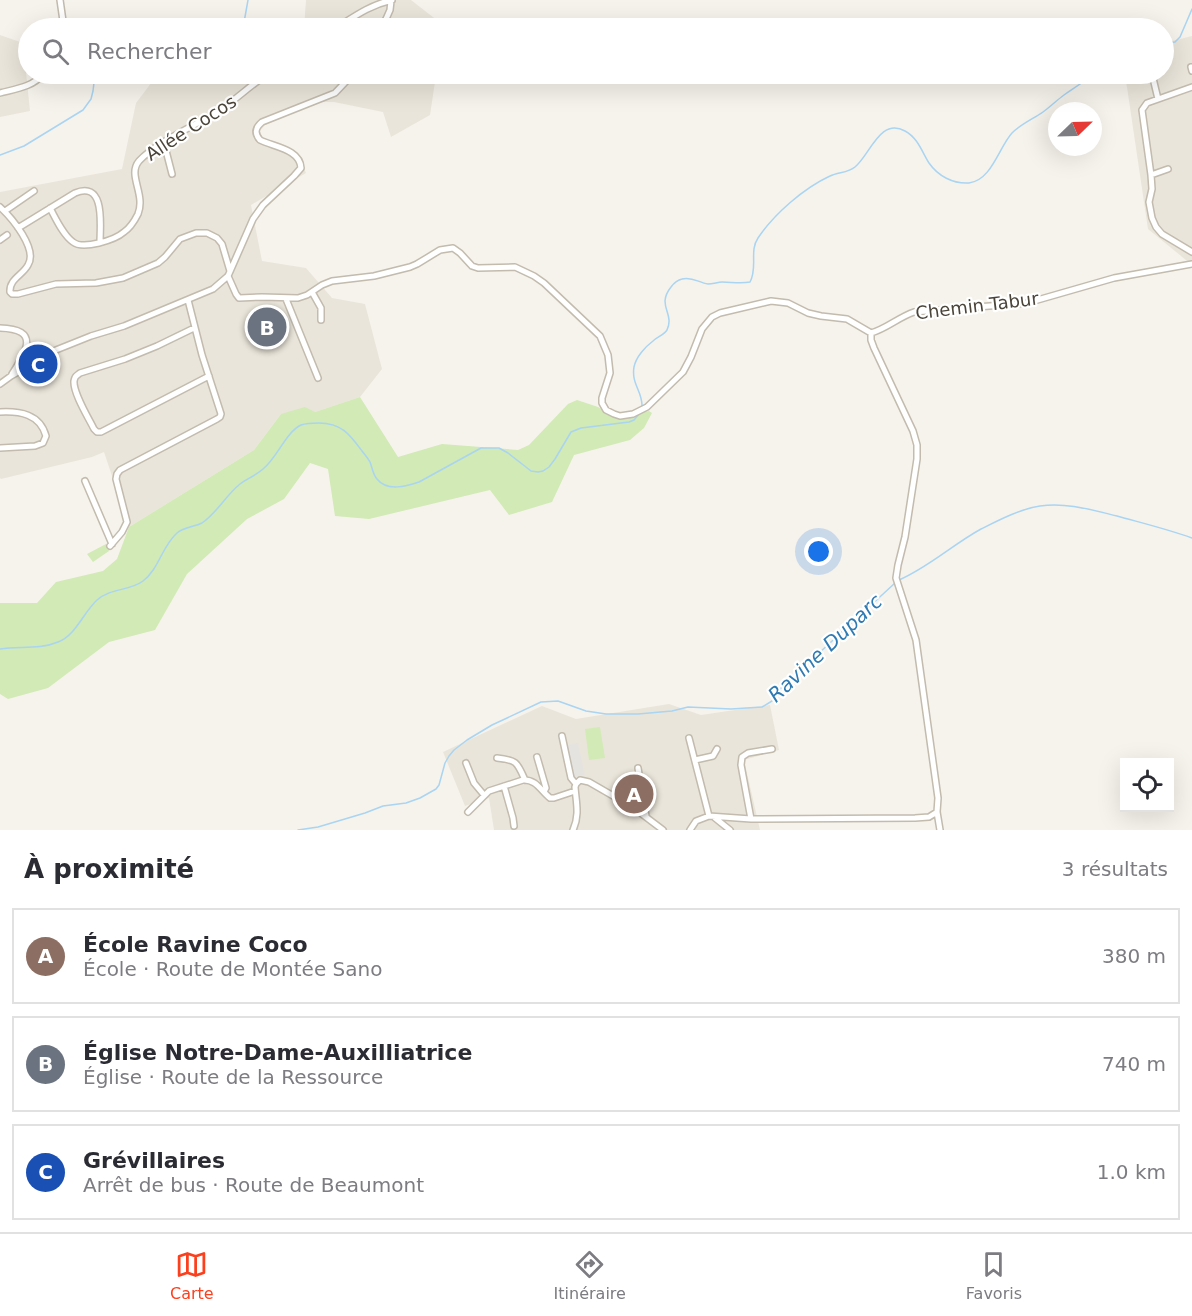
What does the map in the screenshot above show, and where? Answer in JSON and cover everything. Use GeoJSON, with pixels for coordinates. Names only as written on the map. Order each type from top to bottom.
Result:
{"type":"FeatureCollection","features":[{"type":"Feature","properties":{"kind":"street"},"geometry":{"type":"LineString","coordinates":[[60,0],[63,18]]}},
{"type":"Feature","properties":{"kind":"street"},"geometry":{"type":"LineString","coordinates":[[352,18],[379,3],[391,0],[386,18]]}},
{"type":"Feature","properties":{"kind":"street"},"geometry":{"type":"LineString","coordinates":[[0,93],[30,84]]}},
{"type":"Feature","properties":{"kind":"street","name":"Allée Cocos"},"geometry":{"type":"LineString","coordinates":[[50,208],[70,240],[80,246],[110,239],[123,233],[136,218],[141,202],[135,167],[144,157],[164,143],[228,105],[255,84]]}},
{"type":"Feature","properties":{"kind":"street"},"geometry":{"type":"LineString","coordinates":[[0,384],[56,350],[124,326],[213,289],[229,274],[253,219],[301,168],[300,161],[294,154],[260,140],[256,136],[257,126],[331,95],[344,84]]}},
{"type":"Feature","properties":{"kind":"street"},"geometry":{"type":"LineString","coordinates":[[1154,84],[1158,99]]}},
{"type":"Feature","properties":{"kind":"street"},"geometry":{"type":"LineString","coordinates":[[1192,87],[1147,103],[1142,110],[1151,175],[1152,189],[1149,202],[1152,218],[1162,234],[1192,252]]}},
{"type":"Feature","properties":{"kind":"street"},"geometry":{"type":"LineString","coordinates":[[164,143],[172,174]]}},
{"type":"Feature","properties":{"kind":"street"},"geometry":{"type":"LineString","coordinates":[[1151,175],[1168,169]]}},
{"type":"Feature","properties":{"kind":"street"},"geometry":{"type":"LineString","coordinates":[[34,191],[2,209],[18,228],[29,247],[31,259],[26,269],[10,284],[12,294],[25,293],[56,284],[96,284],[123,278],[158,264],[180,240],[196,233],[207,233],[217,238],[222,244],[229,274],[236,294],[240,298],[298,298],[332,281],[374,276],[410,267],[435,252],[449,248],[457,250],[472,266],[478,268],[515,267],[525,271],[544,283],[600,336],[610,364],[610,373],[602,398],[603,407],[620,416],[633,414],[647,406],[683,372],[702,330],[712,317],[720,314],[771,301],[780,301],[815,314],[847,319],[871,333],[874,348],[913,431],[916,445],[912,498],[896,578],[916,640],[938,798],[937,812],[940,830]]}},
{"type":"Feature","properties":{"kind":"street"},"geometry":{"type":"LineString","coordinates":[[18,228],[80,191],[91,192],[96,196],[100,209],[100,242]]}},
{"type":"Feature","properties":{"kind":"street"},"geometry":{"type":"LineString","coordinates":[[0,240],[7,235]]}},
{"type":"Feature","properties":{"kind":"street","name":"Chemin Tabur"},"geometry":{"type":"LineString","coordinates":[[871,333],[914,312],[1027,303],[1114,278],[1192,264]]}},
{"type":"Feature","properties":{"kind":"street"},"geometry":{"type":"LineString","coordinates":[[312,292],[321,308],[321,320]]}},
{"type":"Feature","properties":{"kind":"street"},"geometry":{"type":"LineString","coordinates":[[286,298],[318,378]]}},
{"type":"Feature","properties":{"kind":"street"},"geometry":{"type":"LineString","coordinates":[[85,481],[111,545],[127,522],[116,479],[120,470],[220,417],[221,409],[194,328],[188,300]]}},
{"type":"Feature","properties":{"kind":"street"},"geometry":{"type":"LineString","coordinates":[[0,328],[17,329],[26,338],[26,351],[10,376]]}},
{"type":"Feature","properties":{"kind":"street"},"geometry":{"type":"LineString","coordinates":[[194,328],[135,355],[80,373],[75,377],[76,391],[94,429],[101,432],[209,376]]}},
{"type":"Feature","properties":{"kind":"street"},"geometry":{"type":"LineString","coordinates":[[0,412],[14,411],[31,416],[40,424],[46,436],[43,443],[36,446],[0,448]]}},
{"type":"Feature","properties":{"kind":"street"},"geometry":{"type":"LineString","coordinates":[[562,736],[571,778],[576,787],[578,812],[573,830]]}},
{"type":"Feature","properties":{"kind":"street"},"geometry":{"type":"LineString","coordinates":[[689,738],[711,817],[730,830]]}},
{"type":"Feature","properties":{"kind":"street"},"geometry":{"type":"LineString","coordinates":[[695,760],[713,756],[717,749]]}},
{"type":"Feature","properties":{"kind":"street"},"geometry":{"type":"LineString","coordinates":[[752,819],[741,765],[742,757],[748,753],[772,749]]}},
{"type":"Feature","properties":{"kind":"street"},"geometry":{"type":"LineString","coordinates":[[537,757],[546,788],[544,792]]}},
{"type":"Feature","properties":{"kind":"street"},"geometry":{"type":"LineString","coordinates":[[497,758],[512,759],[516,762],[525,780]]}},
{"type":"Feature","properties":{"kind":"street"},"geometry":{"type":"LineString","coordinates":[[466,763],[474,783],[484,795]]}},
{"type":"Feature","properties":{"kind":"street"},"geometry":{"type":"LineString","coordinates":[[638,768],[646,816]]}},
{"type":"Feature","properties":{"kind":"street"},"geometry":{"type":"LineString","coordinates":[[468,812],[489,791],[504,786],[525,780],[534,782],[550,798],[554,798],[576,787],[580,780],[589,782],[622,801],[663,830]]}},
{"type":"Feature","properties":{"kind":"street"},"geometry":{"type":"LineString","coordinates":[[504,786],[514,826]]}},
{"type":"Feature","properties":{"kind":"street"},"geometry":{"type":"LineString","coordinates":[[690,830],[696,821],[711,817],[752,819],[920,818],[929,817],[937,812]]}},
{"type":"Feature","properties":{"kind":"shaded area"},"geometry":{"type":"Polygon","coordinates":[[[306,0],[411,0],[434,18],[305,18],[306,0]]]}},
{"type":"Feature","properties":{"kind":"shaded area"},"geometry":{"type":"Polygon","coordinates":[[[0,35],[18,41],[18,84],[27,84],[30,111],[0,117],[0,35]]]}},
{"type":"Feature","properties":{"kind":"shaded area"},"geometry":{"type":"Polygon","coordinates":[[[1192,36],[1192,265],[1148,229],[1126,84],[1174,84],[1174,40],[1192,36]]]}},
{"type":"Feature","properties":{"kind":"shaded area"},"geometry":{"type":"Polygon","coordinates":[[[150,84],[435,84],[430,115],[391,137],[383,112],[334,102],[318,102],[265,125],[260,131],[262,137],[297,152],[306,173],[251,205],[262,261],[306,268],[332,298],[365,304],[382,369],[360,397],[315,412],[281,414],[254,450],[129,527],[104,452],[92,457],[0,478],[0,192],[122,169],[136,103],[150,84]]]}},
{"type":"Feature","properties":{"kind":"shaded area"},"geometry":{"type":"Polygon","coordinates":[[[669,704],[701,715],[770,705],[779,750],[744,760],[760,830],[494,830],[489,798],[465,806],[443,752],[542,706],[576,719],[669,704]]]}},
{"type":"Feature","properties":{"kind":"shaded area"},"geometry":{"type":"Polygon","coordinates":[[[578,743],[585,775],[574,777],[567,745],[578,743]]]}},
{"type":"Feature","properties":{"kind":"green space"},"geometry":{"type":"Polygon","coordinates":[[[360,397],[398,457],[442,444],[518,450],[529,445],[568,404],[577,400],[598,407],[617,418],[649,411],[652,413],[644,428],[630,440],[574,455],[552,502],[509,515],[490,490],[369,519],[335,516],[328,469],[310,463],[284,499],[247,519],[187,574],[155,630],[109,642],[48,688],[8,699],[0,694],[0,603],[37,603],[56,582],[103,571],[117,559],[129,527],[254,450],[281,414],[305,407],[315,412],[360,397]]]}},
{"type":"Feature","properties":{"kind":"green space"},"geometry":{"type":"Polygon","coordinates":[[[106,544],[109,551],[93,562],[87,554],[106,544]]]}},
{"type":"Feature","properties":{"kind":"green space"},"geometry":{"type":"Polygon","coordinates":[[[600,727],[605,758],[589,760],[585,729],[600,727]]]}},
{"type":"Feature","properties":{"kind":"waterway"},"geometry":{"type":"LineString","coordinates":[[245,18],[248,0]]}},
{"type":"Feature","properties":{"kind":"waterway"},"geometry":{"type":"LineString","coordinates":[[1174,42],[1180,37],[1192,9]]}},
{"type":"Feature","properties":{"kind":"waterway"},"geometry":{"type":"LineString","coordinates":[[0,155],[24,146],[83,110],[91,99],[94,84]]}},
{"type":"Feature","properties":{"kind":"waterway"},"geometry":{"type":"LineString","coordinates":[[642,407],[634,378],[634,367],[644,349],[667,330],[669,319],[665,299],[671,287],[680,279],[692,279],[708,284],[750,282],[755,243],[772,220],[810,187],[830,176],[855,167],[876,139],[889,129],[896,128],[909,134],[929,163],[941,175],[957,182],[969,183],[984,176],[1012,133],[1080,84]]}},
{"type":"Feature","properties":{"kind":"waterway"},"geometry":{"type":"LineString","coordinates":[[0,649],[37,647],[58,642],[75,629],[92,605],[102,596],[143,581],[153,570],[177,533],[207,519],[235,488],[268,464],[291,433],[301,425],[327,424],[345,431],[370,462],[377,479],[386,486],[397,487],[419,482],[481,448],[499,448],[531,471],[543,471],[555,459],[571,432],[581,428],[629,422],[639,414]]}},
{"type":"Feature","properties":{"kind":"waterway","name":"Ravine Duparc"},"geometry":{"type":"LineString","coordinates":[[899,580],[981,529],[1032,507],[1059,505],[1089,509],[1192,538]]}},
{"type":"Feature","properties":{"kind":"waterway","name":"Ravine Duparc"},"geometry":{"type":"LineString","coordinates":[[298,830],[318,827],[383,806],[406,803],[420,798],[439,785],[445,763],[454,750],[492,725],[541,702],[558,701],[586,711],[606,714],[638,714],[688,707],[731,709],[762,707],[772,701],[780,689],[895,583]]}},
{"type":"Feature","properties":{"kind":"place","name":"Église Notre-Dame-Auxilliatrice"},"geometry":{"type":"Point","coordinates":[267,327]}},
{"type":"Feature","properties":{"kind":"place","name":"Grévillaires"},"geometry":{"type":"Point","coordinates":[38,364]}},
{"type":"Feature","properties":{"kind":"place","name":"École Ravine Coco"},"geometry":{"type":"Point","coordinates":[634,794]}}]}
